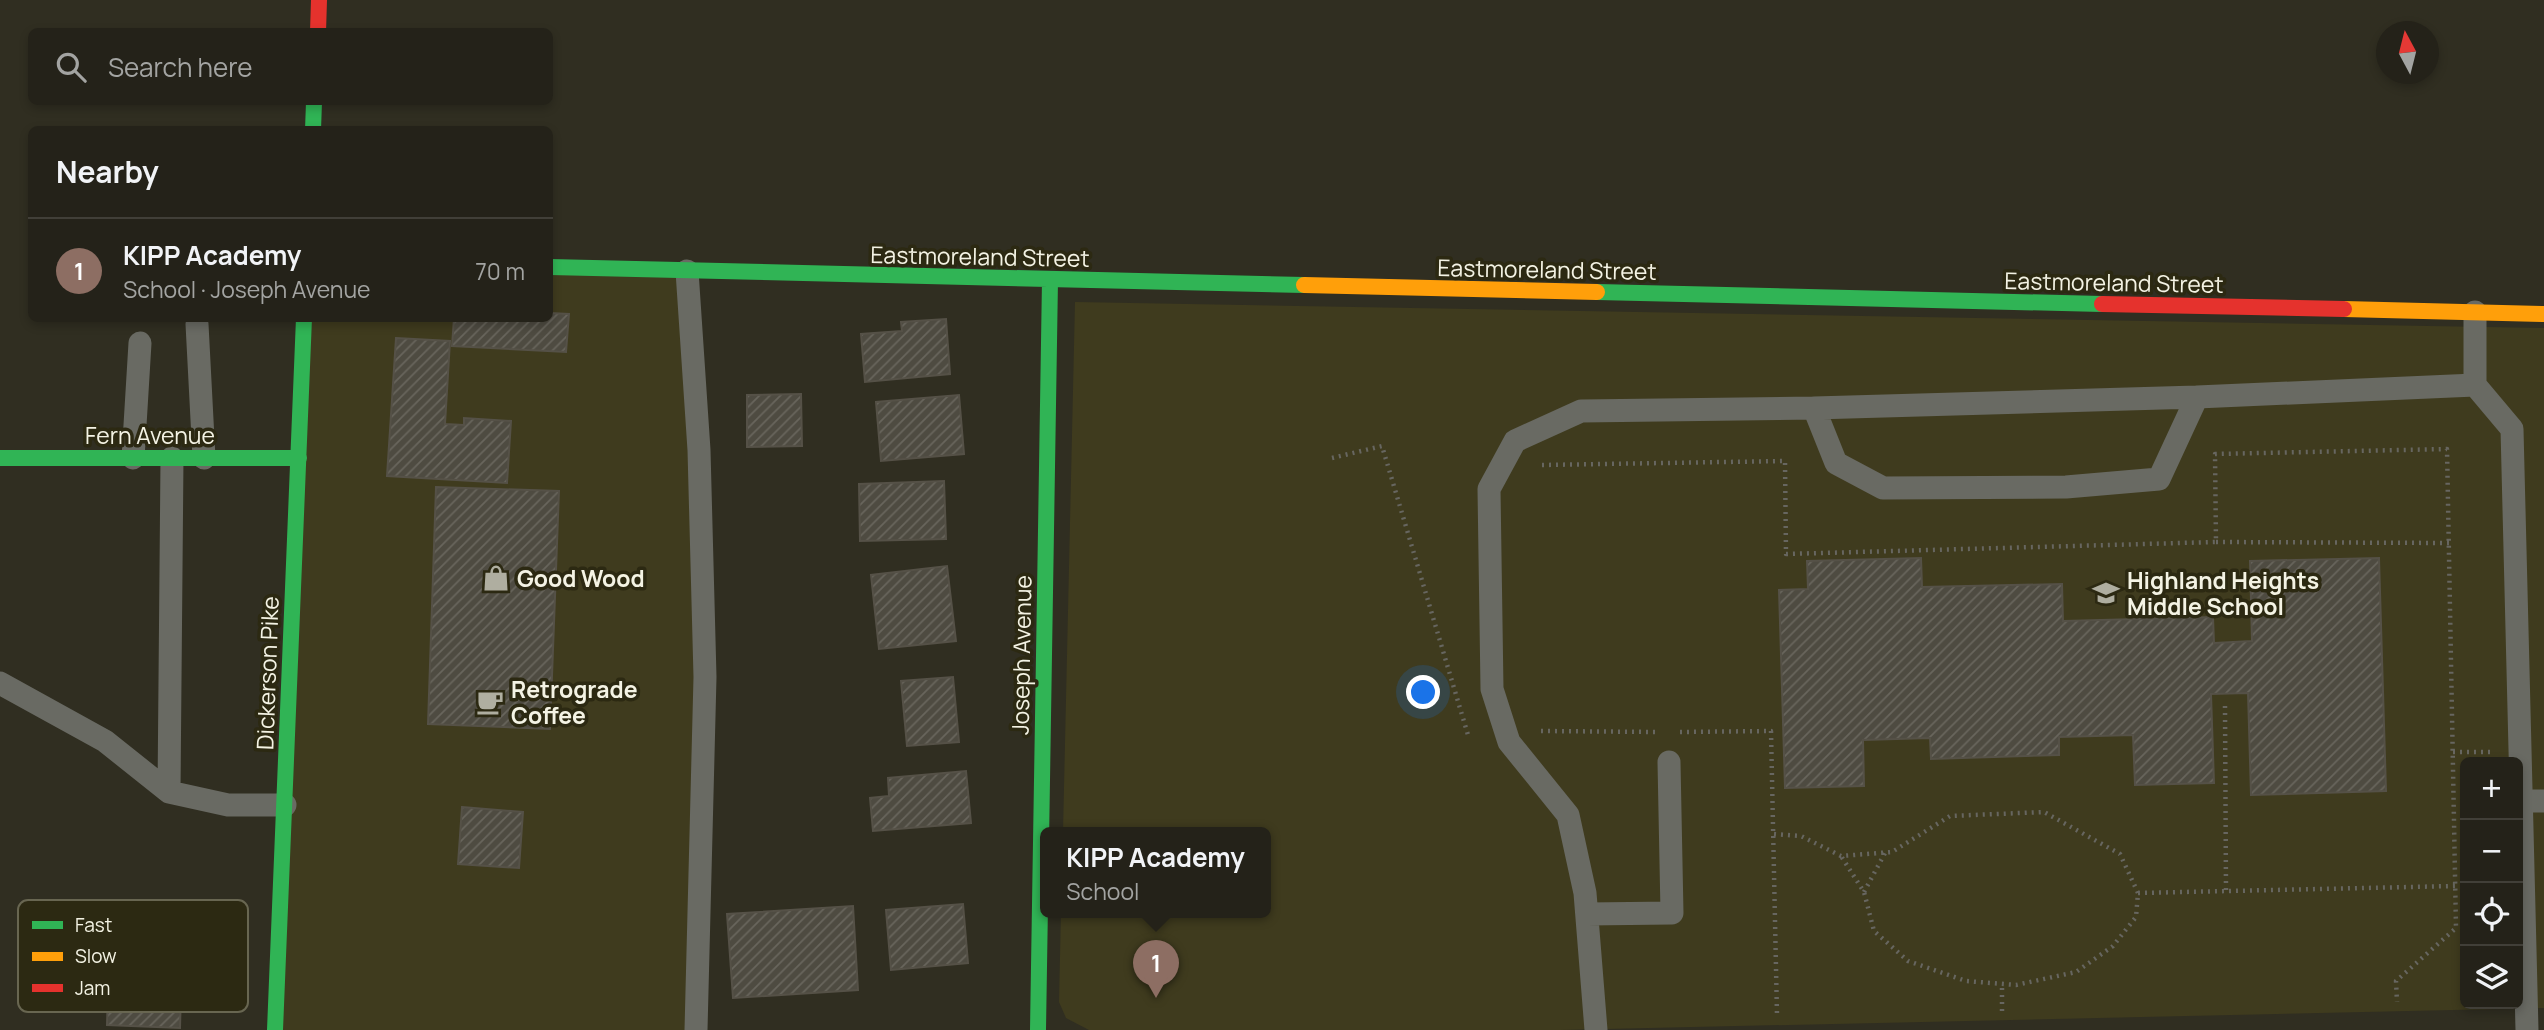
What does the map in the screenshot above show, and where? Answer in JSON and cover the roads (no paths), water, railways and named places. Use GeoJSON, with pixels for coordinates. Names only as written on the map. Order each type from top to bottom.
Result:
{"type":"FeatureCollection","features":[{"type":"Feature","properties":{"kind":"street"},"geometry":{"type":"LineString","coordinates":[[317,28],[319,0]]}},
{"type":"Feature","properties":{"kind":"street"},"geometry":{"type":"LineString","coordinates":[[313,126],[314,105]]}},
{"type":"Feature","properties":{"kind":"street","name":"Eastmoreland Street"},"geometry":{"type":"LineString","coordinates":[[553,267],[2544,314]]}},
{"type":"Feature","properties":{"kind":"street","name":"Joseph Avenue"},"geometry":{"type":"LineString","coordinates":[[1041,827],[1050,280]]}},
{"type":"Feature","properties":{"kind":"street","name":"Dickerson Pike"},"geometry":{"type":"LineString","coordinates":[[275,1030],[304,322]]}},
{"type":"Feature","properties":{"kind":"street","name":"Fern Avenue"},"geometry":{"type":"LineString","coordinates":[[0,458],[299,458]]}},
{"type":"Feature","properties":{"kind":"street","name":"Joseph Avenue"},"geometry":{"type":"LineString","coordinates":[[1038,1030],[1040,905]]}},
{"type":"Feature","properties":{"kind":"lane"},"geometry":{"type":"LineString","coordinates":[[687,271],[699,450],[705,677],[696,1030]]}},
{"type":"Feature","properties":{"kind":"lane"},"geometry":{"type":"LineString","coordinates":[[2474,313],[2475,385],[2512,429],[2520,757]]}},
{"type":"Feature","properties":{"kind":"lane"},"geometry":{"type":"LineString","coordinates":[[197,324],[204,458]]}},
{"type":"Feature","properties":{"kind":"lane"},"geometry":{"type":"LineString","coordinates":[[133,458],[140,343]]}},
{"type":"Feature","properties":{"kind":"lane"},"geometry":{"type":"LineString","coordinates":[[1596,1030],[1585,892],[1569,815],[1509,742],[1492,689],[1489,489],[1516,441],[1581,411],[1814,408],[2197,397],[2475,385]]}},
{"type":"Feature","properties":{"kind":"lane"},"geometry":{"type":"LineString","coordinates":[[1814,408],[1836,463],[1883,488],[2066,487],[2159,479],[2197,397]]}},
{"type":"Feature","properties":{"kind":"lane"},"geometry":{"type":"LineString","coordinates":[[169,792],[172,458]]}},
{"type":"Feature","properties":{"kind":"lane"},"geometry":{"type":"LineString","coordinates":[[0,683],[104,741],[169,792],[228,805],[285,805]]}},
{"type":"Feature","properties":{"kind":"lane"},"geometry":{"type":"LineString","coordinates":[[1587,914],[1672,913],[1669,762]]}},
{"type":"Feature","properties":{"kind":"lane"},"geometry":{"type":"LineString","coordinates":[[2523,801],[2544,801]]}},
{"type":"Feature","properties":{"kind":"lane"},"geometry":{"type":"LineString","coordinates":[[2521,820],[2527,1030]]}},
{"type":"Feature","properties":{"kind":"place","name":"Good Wood"},"geometry":{"type":"Point","coordinates":[496,578]}},
{"type":"Feature","properties":{"kind":"place","name":"Highland Heights Middle School"},"geometry":{"type":"Point","coordinates":[2106,593]}},
{"type":"Feature","properties":{"kind":"place","name":"Retrograde Coffee"},"geometry":{"type":"Point","coordinates":[490,702]}},
{"type":"Feature","properties":{"kind":"place","name":"KIPP Academy"},"geometry":{"type":"Point","coordinates":[1156,998]}}]}
